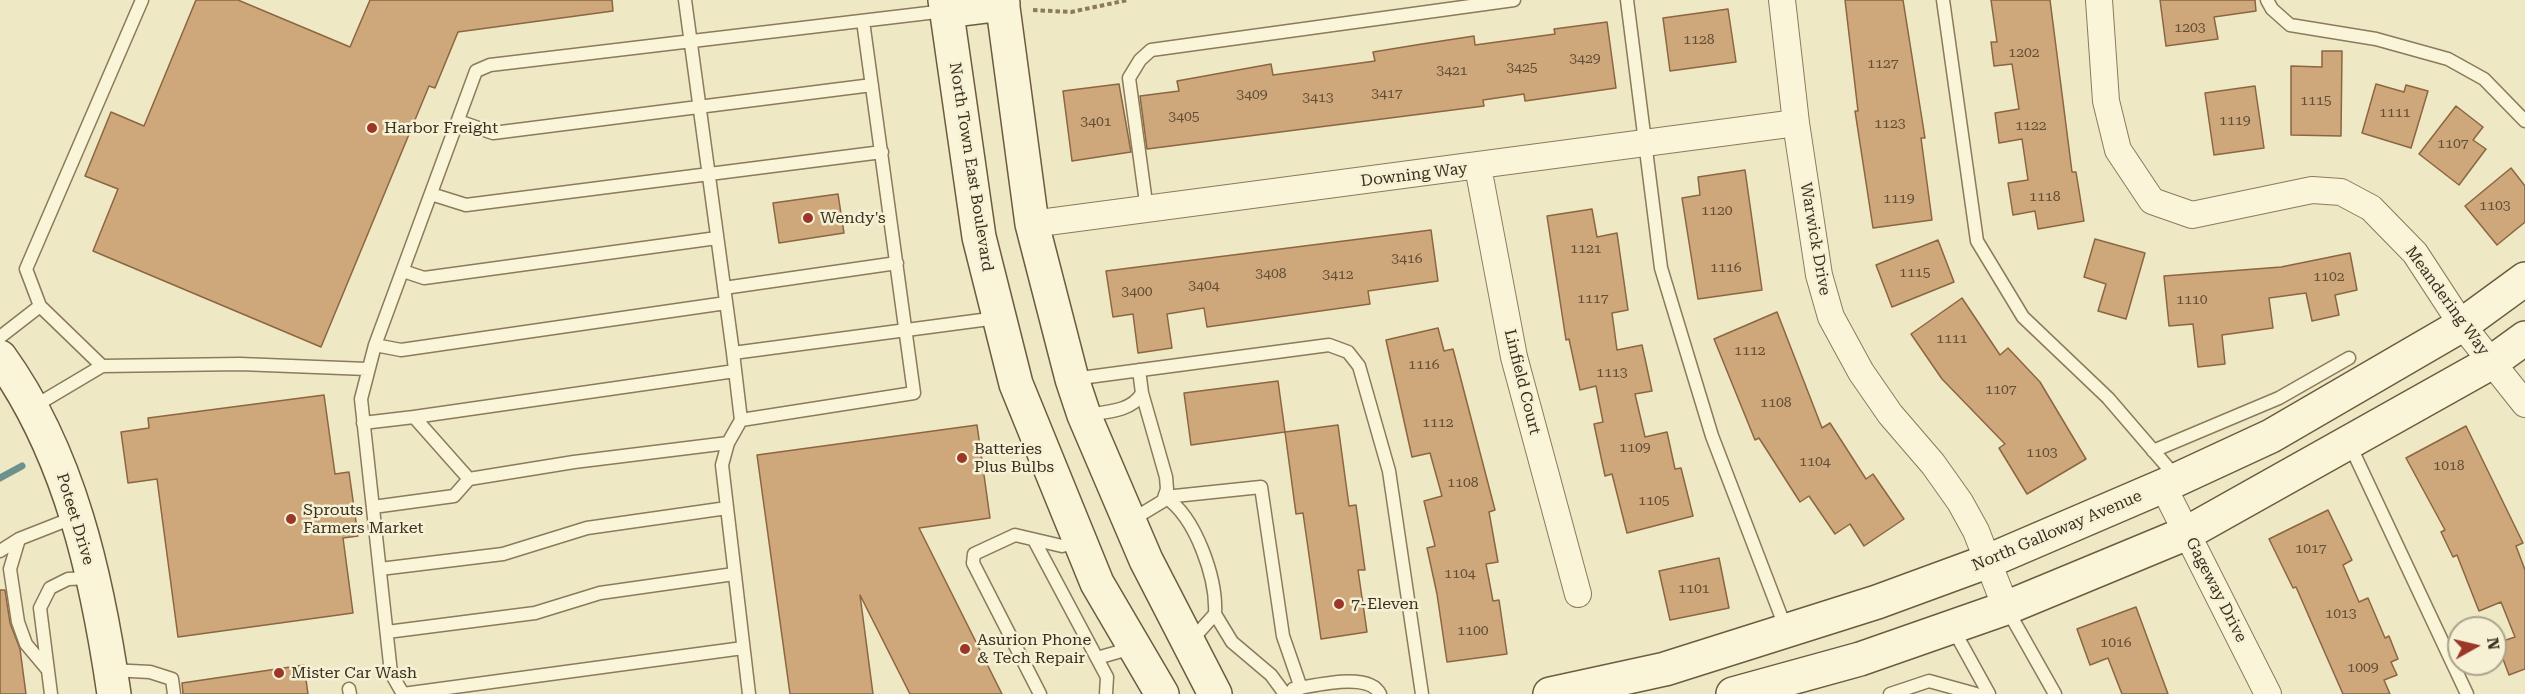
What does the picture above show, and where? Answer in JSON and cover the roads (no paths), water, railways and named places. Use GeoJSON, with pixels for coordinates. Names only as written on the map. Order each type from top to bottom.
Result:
{"type":"FeatureCollection","features":[{"type":"Feature","properties":{"kind":"main road"},"geometry":{"type":"LineString","coordinates":[[946,5],[1012,3],[1032,224],[1072,379],[1084,415],[1129,521],[1215,694]]}},
{"type":"Feature","properties":{"kind":"main road","name":"North Town East Boulevard"},"geometry":{"type":"LineString","coordinates":[[946,5],[979,237],[1016,384],[1098,583],[1162,694]]}},
{"type":"Feature","properties":{"kind":"main road","name":"North Galloway Avenue"},"geometry":{"type":"LineString","coordinates":[[1550,694],[1657,683],[1787,631],[1877,602],[1986,562],[2171,483],[2271,436],[2462,325],[2525,279]]}},
{"type":"Feature","properties":{"kind":"main road"},"geometry":{"type":"LineString","coordinates":[[1733,694],[1860,659],[2006,608],[2187,533],[2492,362],[2525,338]]}},
{"type":"Feature","properties":{"kind":"main road","name":"Poteet Drive"},"geometry":{"type":"LineString","coordinates":[[0,357],[33,407],[60,470],[93,578],[112,682]]}},
{"type":"Feature","properties":{"kind":"main road"},"geometry":{"type":"LineString","coordinates":[[1036,435],[1084,415]]}},
{"type":"Feature","properties":{"kind":"street","name":"Warwick Drive"},"geometry":{"type":"LineString","coordinates":[[1782,0],[1796,123],[1819,275],[1831,317],[1861,372],[1890,414],[1933,465],[1960,502],[1976,531],[1986,562],[2006,608]]}},
{"type":"Feature","properties":{"kind":"street","name":"Meandering Way"},"geometry":{"type":"LineString","coordinates":[[2099,0],[2106,100],[2118,150],[2152,201],[2192,215],[2312,190],[2341,192],[2371,208],[2415,253],[2462,325],[2525,404]]}},
{"type":"Feature","properties":{"kind":"street","name":"Downing Way"},"geometry":{"type":"LineString","coordinates":[[1032,224],[1478,167],[1796,123]]}},
{"type":"Feature","properties":{"kind":"street","name":"Linfield Court"},"geometry":{"type":"LineString","coordinates":[[1478,167],[1514,357],[1578,594]]}},
{"type":"Feature","properties":{"kind":"street","name":"Gageway Drive"},"geometry":{"type":"LineString","coordinates":[[2171,483],[2187,533],[2268,694]]}},
{"type":"Feature","properties":{"kind":"lane"},"geometry":{"type":"LineString","coordinates":[[102,366],[40,306],[26,269],[142,0]]}},
{"type":"Feature","properties":{"kind":"lane"},"geometry":{"type":"LineString","coordinates":[[685,0],[741,420],[728,442],[722,465],[749,694]]}},
{"type":"Feature","properties":{"kind":"lane"},"geometry":{"type":"LineString","coordinates":[[1146,210],[1129,78],[1140,60],[1151,50],[1514,0]]}},
{"type":"Feature","properties":{"kind":"lane"},"geometry":{"type":"LineString","coordinates":[[1627,0],[1661,268],[1712,436],[1787,631]]}},
{"type":"Feature","properties":{"kind":"lane"},"geometry":{"type":"LineString","coordinates":[[1943,0],[1977,241],[2023,317],[2108,398],[2153,451],[2171,483]]}},
{"type":"Feature","properties":{"kind":"lane"},"geometry":{"type":"LineString","coordinates":[[2267,0],[2272,9],[2290,25],[2376,39],[2448,59],[2484,79],[2525,121]]}},
{"type":"Feature","properties":{"kind":"lane"},"geometry":{"type":"LineString","coordinates":[[742,648],[403,694],[391,673],[363,423],[361,399],[367,369],[477,71],[490,65],[863,21],[946,5]]}},
{"type":"Feature","properties":{"kind":"lane"},"geometry":{"type":"LineString","coordinates":[[741,420],[914,393],[863,21]]}},
{"type":"Feature","properties":{"kind":"lane"},"geometry":{"type":"LineString","coordinates":[[458,122],[493,133],[872,85]]}},
{"type":"Feature","properties":{"kind":"lane"},"geometry":{"type":"LineString","coordinates":[[431,194],[466,206],[882,152]]}},
{"type":"Feature","properties":{"kind":"lane"},"geometry":{"type":"LineString","coordinates":[[403,271],[424,278],[717,238]]}},
{"type":"Feature","properties":{"kind":"lane"},"geometry":{"type":"LineString","coordinates":[[724,288],[897,263]]}},
{"type":"Feature","properties":{"kind":"lane"},"geometry":{"type":"LineString","coordinates":[[375,345],[401,350],[726,303]]}},
{"type":"Feature","properties":{"kind":"lane"},"geometry":{"type":"LineString","coordinates":[[0,337],[40,306]]}},
{"type":"Feature","properties":{"kind":"lane"},"geometry":{"type":"LineString","coordinates":[[733,353],[999,317]]}},
{"type":"Feature","properties":{"kind":"lane"},"geometry":{"type":"LineString","coordinates":[[1072,379],[1329,345],[1348,352],[1359,366],[1389,471],[1422,694]]}},
{"type":"Feature","properties":{"kind":"lane"},"geometry":{"type":"LineString","coordinates":[[2153,451],[2279,398],[2349,358]]}},
{"type":"Feature","properties":{"kind":"lane"},"geometry":{"type":"LineString","coordinates":[[33,407],[102,366],[240,364],[367,369]]}},
{"type":"Feature","properties":{"kind":"lane"},"geometry":{"type":"LineString","coordinates":[[1139,370],[1142,393],[1166,477],[1165,497]]}},
{"type":"Feature","properties":{"kind":"lane"},"geometry":{"type":"LineString","coordinates":[[363,423],[735,371]]}},
{"type":"Feature","properties":{"kind":"lane"},"geometry":{"type":"LineString","coordinates":[[1084,415],[1126,406],[1135,402],[1142,393]]}},
{"type":"Feature","properties":{"kind":"lane"},"geometry":{"type":"LineString","coordinates":[[414,417],[469,479]]}},
{"type":"Feature","properties":{"kind":"lane"},"geometry":{"type":"LineString","coordinates":[[373,507],[454,496],[469,479],[574,462],[728,442]]}},
{"type":"Feature","properties":{"kind":"lane"},"geometry":{"type":"LineString","coordinates":[[2349,443],[2467,694]]}},
{"type":"Feature","properties":{"kind":"lane"},"geometry":{"type":"LineString","coordinates":[[1129,521],[1156,506],[1165,497],[1261,487],[1283,636],[1301,688]]}},
{"type":"Feature","properties":{"kind":"lane"},"geometry":{"type":"LineString","coordinates":[[1165,497],[1183,513],[1205,559],[1213,583],[1215,614],[1237,647],[1271,675],[1284,692],[1356,681],[1369,683],[1380,694]]}},
{"type":"Feature","properties":{"kind":"lane"},"geometry":{"type":"LineString","coordinates":[[380,569],[503,554],[587,528],[727,508]]}},
{"type":"Feature","properties":{"kind":"lane"},"geometry":{"type":"LineString","coordinates":[[0,551],[19,538],[75,517]]}},
{"type":"Feature","properties":{"kind":"lane"},"geometry":{"type":"LineString","coordinates":[[1040,694],[973,562],[974,554],[992,543],[1015,535],[1062,546],[1080,541]]}},
{"type":"Feature","properties":{"kind":"lane"},"geometry":{"type":"LineString","coordinates":[[19,538],[10,569],[18,622],[26,644],[48,670]]}},
{"type":"Feature","properties":{"kind":"lane"},"geometry":{"type":"LineString","coordinates":[[1034,540],[1107,678],[1106,694]]}},
{"type":"Feature","properties":{"kind":"lane"},"geometry":{"type":"LineString","coordinates":[[387,632],[535,613],[600,593],[734,574]]}},
{"type":"Feature","properties":{"kind":"lane"},"geometry":{"type":"LineString","coordinates":[[51,694],[40,608],[50,588],[68,579],[93,578]]}},
{"type":"Feature","properties":{"kind":"lane"},"geometry":{"type":"LineString","coordinates":[[2006,608],[2055,694]]}},
{"type":"Feature","properties":{"kind":"lane"},"geometry":{"type":"LineString","coordinates":[[1189,644],[1215,614]]}},
{"type":"Feature","properties":{"kind":"lane"},"geometry":{"type":"LineString","coordinates":[[1952,627],[1989,694]]}},
{"type":"Feature","properties":{"kind":"lane"},"geometry":{"type":"LineString","coordinates":[[1097,658],[1133,647]]}},
{"type":"Feature","properties":{"kind":"lane"},"geometry":{"type":"LineString","coordinates":[[112,682],[150,672],[172,679],[174,694]]}},
{"type":"Feature","properties":{"kind":"lane"},"geometry":{"type":"LineString","coordinates":[[1890,694],[1929,681],[1976,694]]}},
{"type":"Feature","properties":{"kind":"waterway"},"geometry":{"type":"LineString","coordinates":[[0,478],[22,466]]}},
{"type":"Feature","properties":{"kind":"place","name":"Harbor Freight"},"geometry":{"type":"Point","coordinates":[372,128]}},
{"type":"Feature","properties":{"kind":"place","name":"Wendy's"},"geometry":{"type":"Point","coordinates":[808,218]}},
{"type":"Feature","properties":{"kind":"place","name":"Batteries Plus Bulbs"},"geometry":{"type":"Point","coordinates":[962,458]}},
{"type":"Feature","properties":{"kind":"place","name":"Sprouts Farmers Market"},"geometry":{"type":"Point","coordinates":[291,519]}},
{"type":"Feature","properties":{"kind":"place","name":"7-Eleven"},"geometry":{"type":"Point","coordinates":[1339,604]}},
{"type":"Feature","properties":{"kind":"place","name":"Asurion Phone & Tech Repair"},"geometry":{"type":"Point","coordinates":[965,649]}},
{"type":"Feature","properties":{"kind":"place","name":"Mister Car Wash"},"geometry":{"type":"Point","coordinates":[279,673]}}]}
